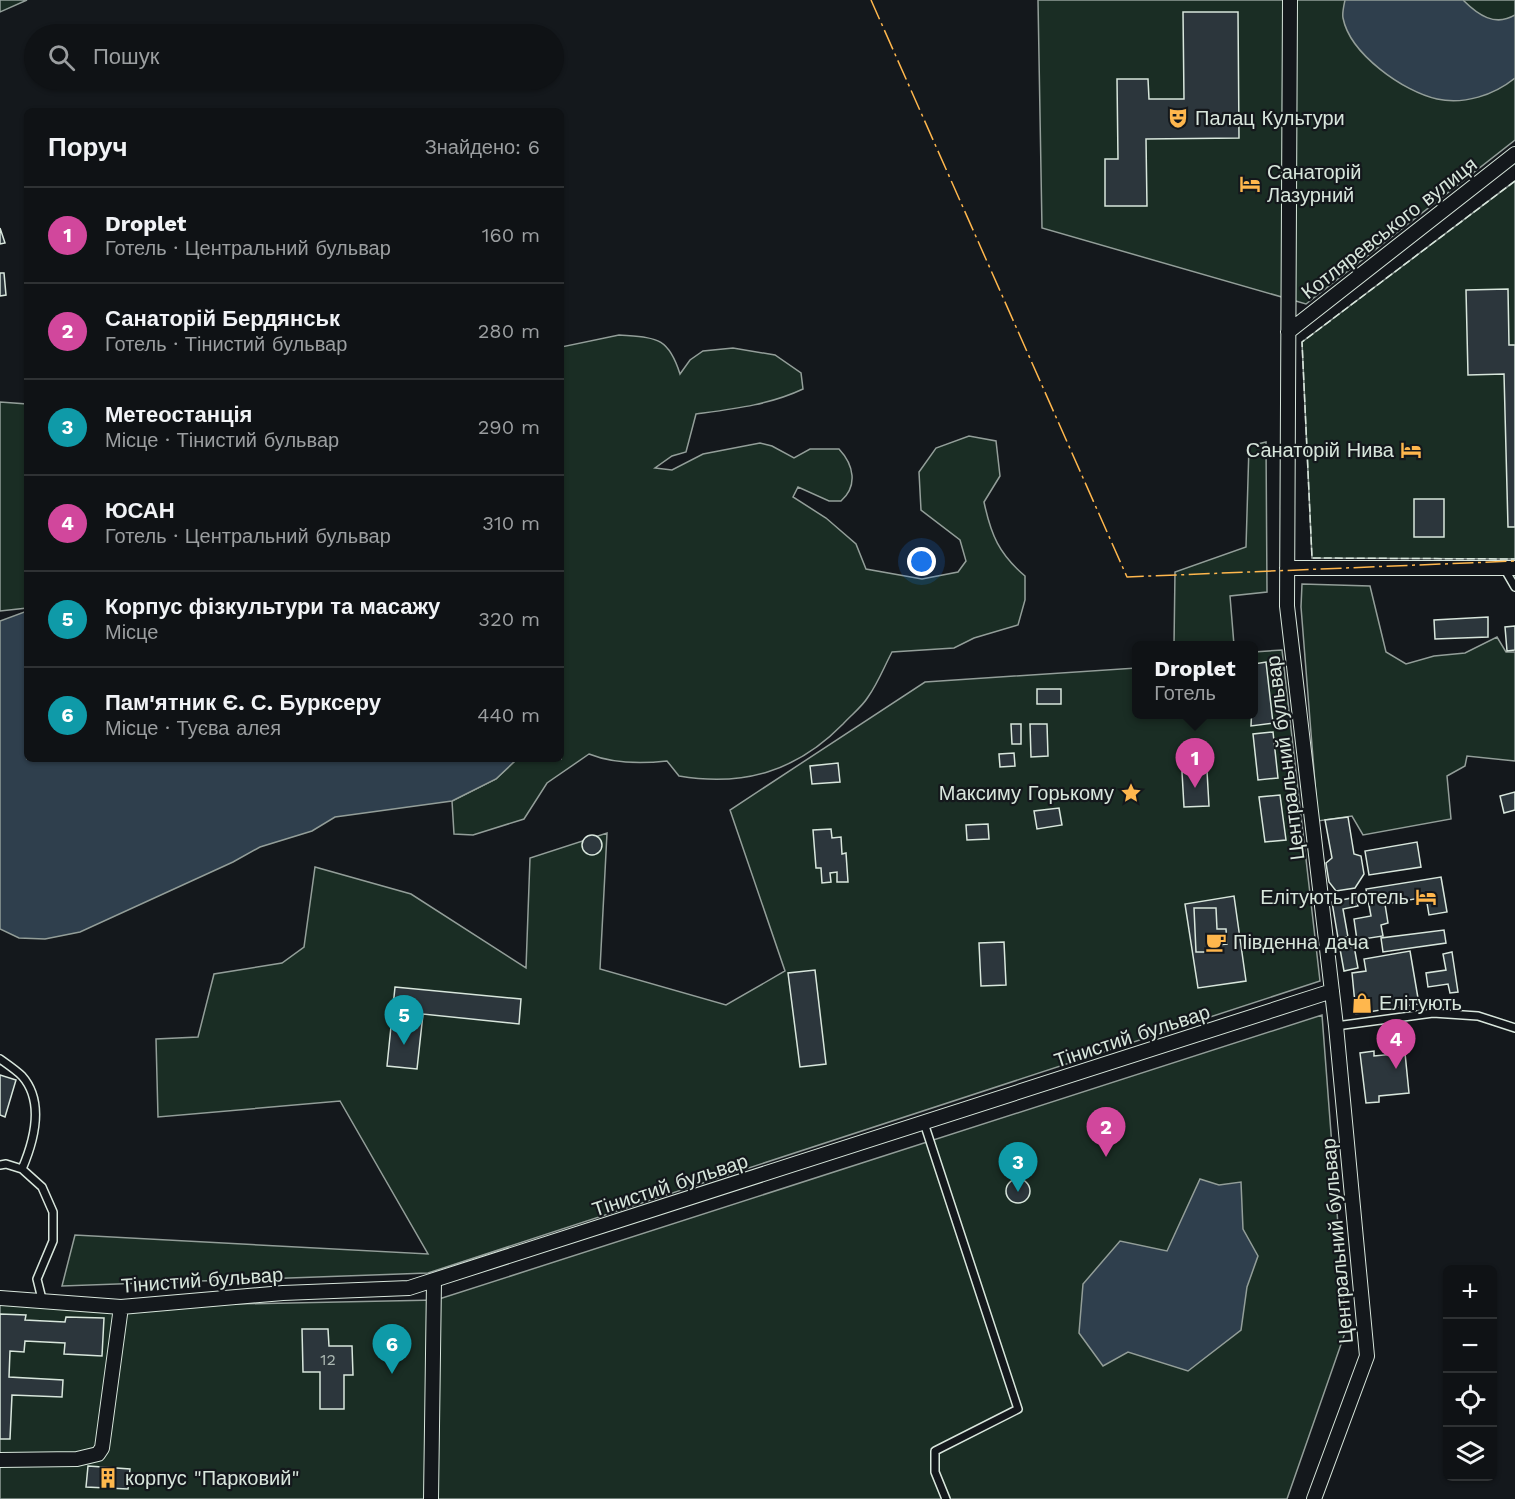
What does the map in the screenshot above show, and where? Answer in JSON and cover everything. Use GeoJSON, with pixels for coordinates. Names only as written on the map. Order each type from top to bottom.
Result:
{"type":"FeatureCollection","features":[{"type":"Feature","properties":{"kind":"street","name":"Центральний бульвар"},"geometry":{"type":"LineString","coordinates":[[1290,0],[1287,606],[1336,1026],[1367,1356],[1314,1499]]}},
{"type":"Feature","properties":{"kind":"street","name":"Котляревського вулиця"},"geometry":{"type":"LineString","coordinates":[[1288,332],[1515,154]]}},
{"type":"Feature","properties":{"kind":"street"},"geometry":{"type":"LineString","coordinates":[[1287,568],[1510,568]]}},
{"type":"Feature","properties":{"kind":"street","name":"Тінистий бульвар"},"geometry":{"type":"LineString","coordinates":[[0,1298],[42,1299],[121,1307],[283,1293],[409,1288],[1332,991]]}},
{"type":"Feature","properties":{"kind":"street"},"geometry":{"type":"LineString","coordinates":[[431,1499],[434,1281]]}},
{"type":"Feature","properties":{"kind":"street"},"geometry":{"type":"LineString","coordinates":[[0,1460],[77,1459],[98,1454],[102,1448],[121,1307]]}},
{"type":"Feature","properties":{"kind":"lane"},"geometry":{"type":"LineString","coordinates":[[1510,568],[1515,587]]}},
{"type":"Feature","properties":{"kind":"lane"},"geometry":{"type":"LineString","coordinates":[[1336,1026],[1433,1013],[1478,1016],[1515,1028]]}},
{"type":"Feature","properties":{"kind":"lane"},"geometry":{"type":"LineString","coordinates":[[0,1059],[22,1076],[34,1094],[32,1146],[22,1169]]}},
{"type":"Feature","properties":{"kind":"lane"},"geometry":{"type":"LineString","coordinates":[[924,1123],[1018,1409],[935,1451],[935,1472],[946,1499]]}},
{"type":"Feature","properties":{"kind":"lane"},"geometry":{"type":"LineString","coordinates":[[0,1165],[6,1164],[22,1169],[42,1187],[53,1212],[53,1241],[37,1279],[42,1299]]}},
{"type":"Feature","properties":{"kind":"green space"},"geometry":{"type":"Polygon","coordinates":[[[0,0],[27,0],[0,12],[0,0]]]}},
{"type":"Feature","properties":{"kind":"green space","name":"Санаторій Лазурний"},"geometry":{"type":"Polygon","coordinates":[[[1038,0],[1515,0],[1515,140],[1306,304],[1042,228],[1038,0]]]}},
{"type":"Feature","properties":{"kind":"green space","name":"Санаторій Нива"},"geometry":{"type":"Polygon","coordinates":[[[1515,181],[1515,559],[1312,558],[1302,342],[1515,181]]]}},
{"type":"Feature","properties":{"kind":"green space"},"geometry":{"type":"Polygon","coordinates":[[[619,335],[642,337],[659,341],[665,346],[671,352],[680,374],[690,360],[703,351],[733,348],[775,355],[801,373],[803,389],[751,406],[696,414],[686,452],[672,456],[655,468],[672,470],[703,454],[760,443],[772,446],[794,458],[810,449],[839,449],[848,462],[852,475],[850,489],[841,501],[829,501],[798,487],[793,497],[826,518],[856,544],[866,569],[922,579],[958,572],[966,561],[960,540],[921,510],[919,472],[936,448],[969,436],[996,441],[1000,476],[984,502],[997,543],[1002,552],[1025,576],[1025,600],[1018,625],[974,638],[954,648],[892,652],[875,686],[860,708],[807,754],[768,772],[747,777],[703,779],[679,776],[667,761],[627,762],[608,760],[589,754],[547,783],[524,819],[473,835],[454,834],[452,801],[496,779],[514,762],[564,762],[564,346],[619,335]]]}},
{"type":"Feature","properties":{"kind":"green space"},"geometry":{"type":"Polygon","coordinates":[[[0,402],[24,404],[24,608],[0,611],[0,402]]]}},
{"type":"Feature","properties":{"kind":"green space"},"geometry":{"type":"Polygon","coordinates":[[[1266,442],[1267,592],[1230,596],[1234,641],[1174,641],[1175,572],[1246,547],[1249,446],[1266,442]]]}},
{"type":"Feature","properties":{"kind":"green space"},"geometry":{"type":"Polygon","coordinates":[[[1302,584],[1370,586],[1386,652],[1406,664],[1434,656],[1465,653],[1497,637],[1506,652],[1515,652],[1515,761],[1467,756],[1465,766],[1447,776],[1451,819],[1363,835],[1352,816],[1318,821],[1301,607],[1302,584]]]}},
{"type":"Feature","properties":{"kind":"green space"},"geometry":{"type":"Polygon","coordinates":[[[1282,650],[1320,981],[428,1273],[62,1286],[75,1235],[428,1254],[340,1101],[158,1117],[156,1039],[198,1037],[214,974],[282,963],[304,947],[315,867],[411,894],[526,968],[530,858],[607,833],[600,969],[726,1005],[785,971],[730,810],[925,682],[1132,668],[1132,719],[1258,719],[1258,652],[1282,650]]]}},
{"type":"Feature","properties":{"kind":"green space"},"geometry":{"type":"Polygon","coordinates":[[[1322,1015],[1346,1330],[1287,1499],[0,1499],[0,1303],[136,1306],[436,1300],[1322,1015]]]}},
{"type":"Feature","properties":{"kind":"water"},"geometry":{"type":"Polygon","coordinates":[[[1345,0],[1463,0],[1487,18],[1501,20],[1515,15],[1515,78],[1488,94],[1458,101],[1447,101],[1424,95],[1395,80],[1380,69],[1356,45],[1343,18],[1345,0]]]}},
{"type":"Feature","properties":{"kind":"water"},"geometry":{"type":"Polygon","coordinates":[[[24,612],[24,762],[514,762],[496,779],[452,801],[335,817],[312,831],[260,847],[233,862],[80,932],[45,939],[19,938],[0,929],[0,621],[24,612]]]}},
{"type":"Feature","properties":{"kind":"water"},"geometry":{"type":"Polygon","coordinates":[[[1200,1179],[1219,1185],[1241,1182],[1243,1229],[1258,1256],[1247,1287],[1241,1330],[1188,1371],[1128,1352],[1103,1366],[1079,1333],[1083,1284],[1120,1241],[1167,1251],[1200,1179]]]}},
{"type":"Feature","properties":{"kind":"building","name":"Палац Культури"},"geometry":{"type":"Polygon","coordinates":[[[1183,12],[1238,12],[1239,138],[1146,139],[1147,206],[1105,206],[1105,159],[1118,159],[1117,79],[1148,79],[1149,99],[1184,99],[1183,12]]]}},
{"type":"Feature","properties":{"kind":"building"},"geometry":{"type":"Polygon","coordinates":[[[0,228],[5,243],[0,244],[0,228]]]}},
{"type":"Feature","properties":{"kind":"building"},"geometry":{"type":"Polygon","coordinates":[[[0,273],[4,273],[6,295],[0,296],[0,273]]]}},
{"type":"Feature","properties":{"kind":"building"},"geometry":{"type":"Polygon","coordinates":[[[1508,289],[1509,345],[1515,345],[1515,527],[1508,527],[1504,374],[1468,375],[1466,290],[1508,289]]]}},
{"type":"Feature","properties":{"kind":"building"},"geometry":{"type":"Polygon","coordinates":[[[1414,499],[1444,499],[1444,537],[1414,537],[1414,499]]]}},
{"type":"Feature","properties":{"kind":"building"},"geometry":{"type":"Polygon","coordinates":[[[1488,617],[1488,637],[1435,639],[1434,620],[1488,617]]]}},
{"type":"Feature","properties":{"kind":"building"},"geometry":{"type":"Polygon","coordinates":[[[1515,626],[1515,650],[1507,651],[1505,627],[1515,626]]]}},
{"type":"Feature","properties":{"kind":"building"},"geometry":{"type":"Polygon","coordinates":[[[1266,662],[1273,723],[1251,726],[1251,719],[1258,719],[1258,663],[1266,662]]]}},
{"type":"Feature","properties":{"kind":"building"},"geometry":{"type":"Polygon","coordinates":[[[1037,689],[1061,689],[1061,704],[1037,704],[1037,689]]]}},
{"type":"Feature","properties":{"kind":"building"},"geometry":{"type":"Polygon","coordinates":[[[1011,724],[1021,724],[1021,744],[1012,744],[1011,724]]]}},
{"type":"Feature","properties":{"kind":"building"},"geometry":{"type":"Polygon","coordinates":[[[1030,724],[1047,724],[1048,756],[1031,757],[1030,724]]]}},
{"type":"Feature","properties":{"kind":"building"},"geometry":{"type":"Polygon","coordinates":[[[1273,732],[1278,778],[1258,780],[1253,734],[1273,732]]]}},
{"type":"Feature","properties":{"kind":"building"},"geometry":{"type":"Polygon","coordinates":[[[1014,753],[1015,766],[1000,767],[999,754],[1014,753]]]}},
{"type":"Feature","properties":{"kind":"building"},"geometry":{"type":"Polygon","coordinates":[[[838,763],[840,782],[812,784],[810,766],[838,763]]]}},
{"type":"Feature","properties":{"kind":"building"},"geometry":{"type":"Polygon","coordinates":[[[1207,771],[1209,806],[1184,807],[1182,772],[1207,771]]]}},
{"type":"Feature","properties":{"kind":"building"},"geometry":{"type":"Polygon","coordinates":[[[1515,792],[1515,810],[1504,813],[1500,796],[1515,792]]]}},
{"type":"Feature","properties":{"kind":"building"},"geometry":{"type":"Polygon","coordinates":[[[1280,795],[1286,840],[1265,842],[1259,797],[1280,795]]]}},
{"type":"Feature","properties":{"kind":"building"},"geometry":{"type":"Polygon","coordinates":[[[1059,808],[1062,825],[1037,829],[1034,811],[1059,808]]]}},
{"type":"Feature","properties":{"kind":"building"},"geometry":{"type":"Polygon","coordinates":[[[1348,817],[1354,854],[1361,856],[1364,874],[1355,888],[1336,891],[1329,882],[1326,863],[1332,858],[1325,820],[1348,817]]]}},
{"type":"Feature","properties":{"kind":"building"},"geometry":{"type":"Polygon","coordinates":[[[988,824],[989,839],[967,840],[966,825],[988,824]]]}},
{"type":"Feature","properties":{"kind":"building"},"geometry":{"type":"Polygon","coordinates":[[[831,829],[832,838],[841,837],[842,854],[846,853],[848,882],[837,882],[837,872],[830,873],[831,882],[822,883],[821,868],[816,868],[813,830],[831,829]]]}},
{"type":"Feature","properties":{"kind":"building"},"geometry":{"type":"Polygon","coordinates":[[[592,835],[599,838],[602,845],[599,852],[592,855],[585,852],[582,845],[585,838],[592,835]]]}},
{"type":"Feature","properties":{"kind":"building"},"geometry":{"type":"Polygon","coordinates":[[[1417,842],[1421,867],[1369,875],[1365,851],[1417,842]]]}},
{"type":"Feature","properties":{"kind":"building"},"geometry":{"type":"Polygon","coordinates":[[[1441,877],[1447,912],[1429,915],[1426,897],[1385,904],[1388,923],[1381,925],[1383,936],[1357,940],[1354,919],[1371,916],[1366,889],[1441,877]]]}},
{"type":"Feature","properties":{"kind":"building","name":"Південна дача"},"geometry":{"type":"Polygon","coordinates":[[[1234,896],[1246,981],[1198,988],[1185,904],[1234,896]]]}},
{"type":"Feature","properties":{"kind":"building"},"geometry":{"type":"Polygon","coordinates":[[[1356,897],[1358,906],[1343,909],[1348,937],[1338,938],[1332,902],[1356,897]]]}},
{"type":"Feature","properties":{"kind":"building"},"geometry":{"type":"Polygon","coordinates":[[[1194,908],[1216,908],[1217,929],[1226,929],[1227,944],[1217,945],[1217,952],[1196,952],[1194,908]]]}},
{"type":"Feature","properties":{"kind":"building"},"geometry":{"type":"Polygon","coordinates":[[[1444,930],[1446,943],[1383,952],[1381,938],[1444,930]]]}},
{"type":"Feature","properties":{"kind":"building"},"geometry":{"type":"Polygon","coordinates":[[[1004,942],[1006,985],[981,986],[979,943],[1004,942]]]}},
{"type":"Feature","properties":{"kind":"building"},"geometry":{"type":"Polygon","coordinates":[[[1354,946],[1358,968],[1344,971],[1340,949],[1354,946]]]}},
{"type":"Feature","properties":{"kind":"building"},"geometry":{"type":"Polygon","coordinates":[[[1410,951],[1419,1004],[1356,1014],[1352,973],[1366,971],[1364,959],[1410,951]]]}},
{"type":"Feature","properties":{"kind":"building"},"geometry":{"type":"Polygon","coordinates":[[[1452,952],[1458,992],[1450,993],[1448,984],[1428,987],[1426,973],[1446,970],[1443,954],[1452,952]]]}},
{"type":"Feature","properties":{"kind":"building"},"geometry":{"type":"Polygon","coordinates":[[[815,970],[826,1064],[800,1067],[788,973],[815,970]]]}},
{"type":"Feature","properties":{"kind":"building"},"geometry":{"type":"Polygon","coordinates":[[[395,987],[521,999],[519,1024],[423,1014],[417,1069],[387,1066],[395,987]]]}},
{"type":"Feature","properties":{"kind":"building"},"geometry":{"type":"Polygon","coordinates":[[[1374,1051],[1374,1056],[1405,1053],[1409,1093],[1379,1096],[1379,1102],[1366,1103],[1360,1053],[1374,1051]]]}},
{"type":"Feature","properties":{"kind":"building"},"geometry":{"type":"Polygon","coordinates":[[[0,1075],[16,1080],[5,1117],[0,1115],[0,1075]]]}},
{"type":"Feature","properties":{"kind":"building"},"geometry":{"type":"Polygon","coordinates":[[[1018,1179],[1026,1183],[1030,1191],[1026,1199],[1018,1203],[1010,1199],[1006,1191],[1010,1183],[1018,1179]]]}},
{"type":"Feature","properties":{"kind":"building"},"geometry":{"type":"Polygon","coordinates":[[[0,1314],[26,1315],[25,1320],[65,1322],[66,1317],[104,1318],[102,1356],[64,1354],[65,1343],[25,1341],[24,1352],[10,1351],[9,1377],[63,1380],[62,1397],[12,1395],[10,1439],[0,1439],[0,1314]]]}},
{"type":"Feature","properties":{"kind":"building"},"geometry":{"type":"Polygon","coordinates":[[[302,1329],[328,1329],[329,1346],[352,1346],[353,1375],[344,1375],[344,1409],[320,1409],[320,1372],[303,1372],[302,1329]]]}},
{"type":"Feature","properties":{"kind":"building","name":"корпус \"Парковий\""},"geometry":{"type":"Polygon","coordinates":[[[88,1466],[130,1469],[128,1489],[86,1487],[88,1466]]]}},
{"type":"Feature","properties":{"kind":"fence"},"geometry":{"type":"LineString","coordinates":[[1515,181],[1302,342],[1312,558],[1515,559]]}},
{"type":"Feature","properties":{"kind":"power"},"geometry":{"type":"LineString","coordinates":[[871,0],[1127,577],[1515,561]]}},
{"type":"Feature","properties":{"kind":"place","name":"Палац Культури"},"geometry":{"type":"Point","coordinates":[1178,118]}},
{"type":"Feature","properties":{"kind":"place","name":"Санаторій Лазурний"},"geometry":{"type":"Point","coordinates":[1250,184]}},
{"type":"Feature","properties":{"kind":"place","name":"Санаторій Нива"},"geometry":{"type":"Point","coordinates":[1411,450]}},
{"type":"Feature","properties":{"kind":"place","name":"Droplet"},"geometry":{"type":"Point","coordinates":[1195,788]}},
{"type":"Feature","properties":{"kind":"place","name":"Максиму Горькому"},"geometry":{"type":"Point","coordinates":[1131,793]}},
{"type":"Feature","properties":{"kind":"place","name":"Елітують готель"},"geometry":{"type":"Point","coordinates":[1426,897]}},
{"type":"Feature","properties":{"kind":"place","name":"Південна дача"},"geometry":{"type":"Point","coordinates":[1216,942]}},
{"type":"Feature","properties":{"kind":"place","name":"Елітують"},"geometry":{"type":"Point","coordinates":[1362,1003]}},
{"type":"Feature","properties":{"kind":"place","name":"Корпус фізкультури та масажу"},"geometry":{"type":"Point","coordinates":[404,1045]}},
{"type":"Feature","properties":{"kind":"place","name":"ЮСАН"},"geometry":{"type":"Point","coordinates":[1396,1069]}},
{"type":"Feature","properties":{"kind":"place","name":"Санаторій Бердянськ"},"geometry":{"type":"Point","coordinates":[1106,1157]}},
{"type":"Feature","properties":{"kind":"place","name":"Метеостанція"},"geometry":{"type":"Point","coordinates":[1018,1192]}},
{"type":"Feature","properties":{"kind":"place","name":"Пам'ятник Є. С. Бурксеру"},"geometry":{"type":"Point","coordinates":[392,1374]}},
{"type":"Feature","properties":{"kind":"place","name":"корпус \"Парковий\""},"geometry":{"type":"Point","coordinates":[108,1478]}}]}
